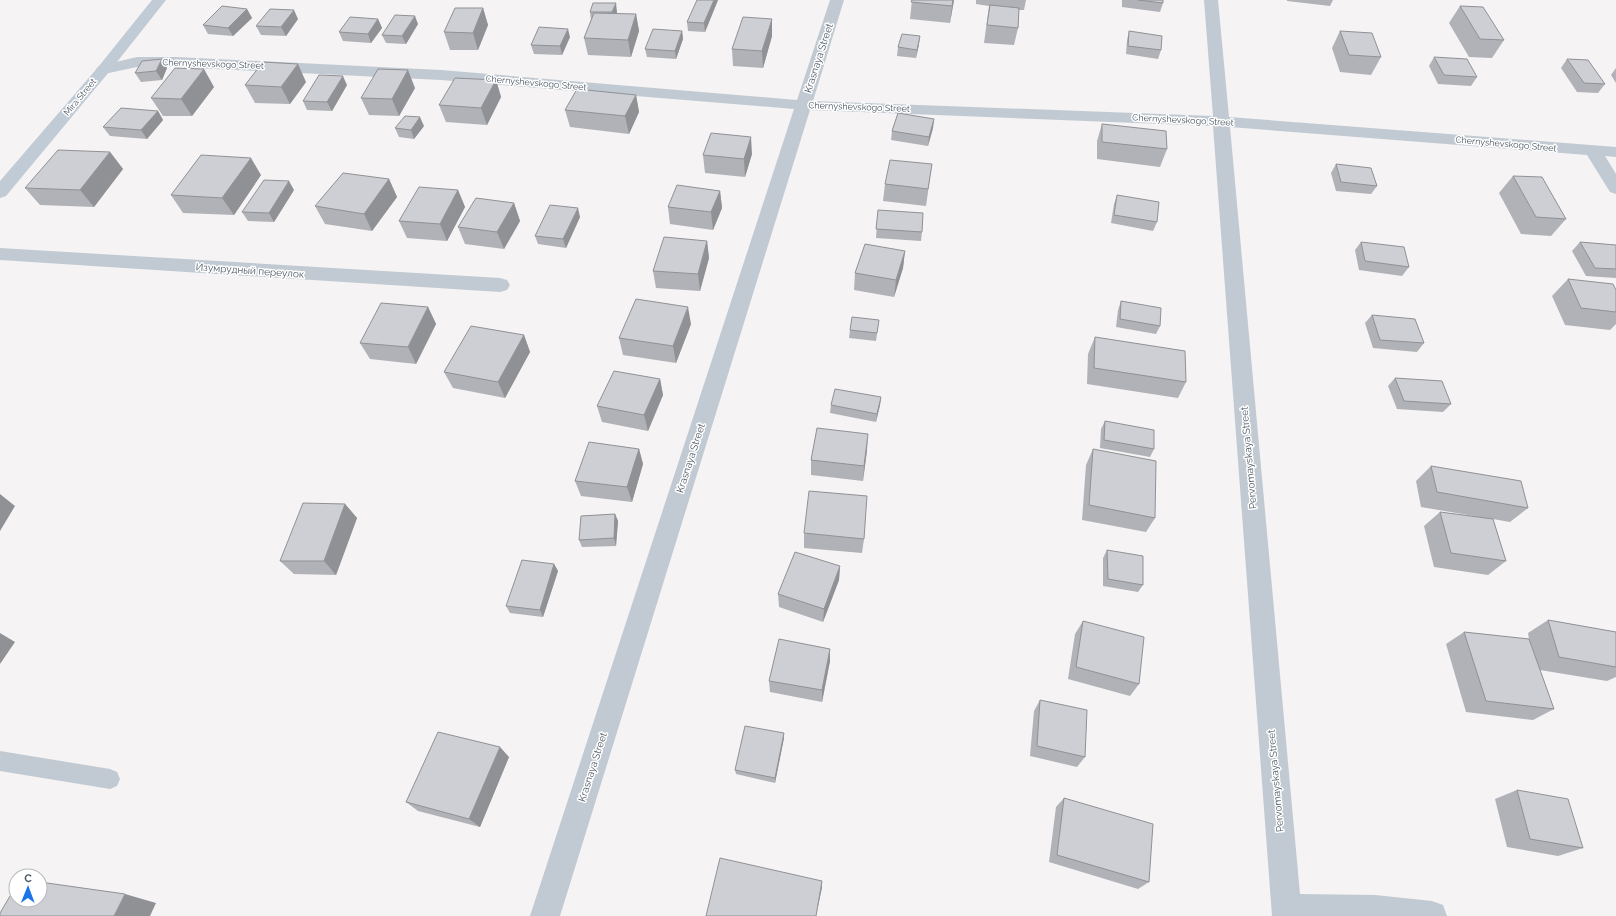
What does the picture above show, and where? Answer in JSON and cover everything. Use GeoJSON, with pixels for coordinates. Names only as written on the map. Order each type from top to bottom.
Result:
{"type":"FeatureCollection","features":[{"type":"Feature","properties":{"kind":"street","name":"Mira Street"},"geometry":{"type":"LineString","coordinates":[[0,192],[104,69],[159,0]]}},
{"type":"Feature","properties":{"kind":"street","name":"Krasnaya Street"},"geometry":{"type":"LineString","coordinates":[[545,916],[837,0]]}},
{"type":"Feature","properties":{"kind":"street","name":"Pervomayskaya Street"},"geometry":{"type":"LineString","coordinates":[[1211,0],[1286,913]]}},
{"type":"Feature","properties":{"kind":"street","name":"Chernyshevskogo Street"},"geometry":{"type":"LineString","coordinates":[[104,69],[137,62],[176,62],[441,75],[803,105],[1220,121],[1616,152]]}},
{"type":"Feature","properties":{"kind":"street"},"geometry":{"type":"LineString","coordinates":[[1593,150],[1616,188]]}},
{"type":"Feature","properties":{"kind":"street","name":"Изумрудный переулок"},"geometry":{"type":"LineString","coordinates":[[0,254],[500,285]]}},
{"type":"Feature","properties":{"kind":"street"},"geometry":{"type":"LineString","coordinates":[[1286,913],[1375,910],[1432,916]]}},
{"type":"Feature","properties":{"kind":"lane"},"geometry":{"type":"LineString","coordinates":[[0,761],[110,779]]}},
{"type":"Feature","properties":{"kind":"building"},"geometry":{"type":"Polygon","coordinates":[[[697,0],[714,0],[704,23],[687,22],[697,0]]]}},
{"type":"Feature","properties":{"kind":"building"},"geometry":{"type":"Polygon","coordinates":[[[912,0],[953,0],[952,6],[911,2],[912,0]]]}},
{"type":"Feature","properties":{"kind":"building"},"geometry":{"type":"Polygon","coordinates":[[[1138,0],[1163,0],[1163,3],[1138,0]]]}},
{"type":"Feature","properties":{"kind":"building"},"geometry":{"type":"Polygon","coordinates":[[[593,3],[616,3],[612,12],[590,12],[593,3]]]}},
{"type":"Feature","properties":{"kind":"building"},"geometry":{"type":"Polygon","coordinates":[[[990,5],[1019,8],[1018,28],[987,25],[990,5]]]}},
{"type":"Feature","properties":{"kind":"building"},"geometry":{"type":"Polygon","coordinates":[[[222,6],[247,9],[228,28],[203,25],[222,6]]]}},
{"type":"Feature","properties":{"kind":"building"},"geometry":{"type":"Polygon","coordinates":[[[1460,6],[1483,7],[1504,40],[1480,39],[1460,6]]]}},
{"type":"Feature","properties":{"kind":"building"},"geometry":{"type":"Polygon","coordinates":[[[455,8],[483,8],[473,33],[444,32],[455,8]]]}},
{"type":"Feature","properties":{"kind":"building"},"geometry":{"type":"Polygon","coordinates":[[[270,9],[294,10],[281,27],[256,26],[270,9]]]}},
{"type":"Feature","properties":{"kind":"building"},"geometry":{"type":"Polygon","coordinates":[[[594,13],[636,14],[628,40],[584,38],[594,13]]]}},
{"type":"Feature","properties":{"kind":"building"},"geometry":{"type":"Polygon","coordinates":[[[395,15],[415,16],[402,36],[382,35],[395,15]]]}},
{"type":"Feature","properties":{"kind":"building"},"geometry":{"type":"Polygon","coordinates":[[[350,17],[378,19],[368,34],[339,32],[350,17]]]}},
{"type":"Feature","properties":{"kind":"building"},"geometry":{"type":"Polygon","coordinates":[[[743,17],[772,19],[762,51],[732,49],[743,17]]]}},
{"type":"Feature","properties":{"kind":"building"},"geometry":{"type":"Polygon","coordinates":[[[539,27],[568,29],[560,46],[531,45],[539,27]]]}},
{"type":"Feature","properties":{"kind":"building"},"geometry":{"type":"Polygon","coordinates":[[[653,29],[682,31],[675,51],[645,49],[653,29]]]}},
{"type":"Feature","properties":{"kind":"building"},"geometry":{"type":"Polygon","coordinates":[[[1129,31],[1162,36],[1161,50],[1128,46],[1129,31]]]}},
{"type":"Feature","properties":{"kind":"building"},"geometry":{"type":"Polygon","coordinates":[[[1340,31],[1372,33],[1381,57],[1349,55],[1340,31]]]}},
{"type":"Feature","properties":{"kind":"building"},"geometry":{"type":"Polygon","coordinates":[[[902,34],[920,36],[917,50],[898,47],[902,34]]]}},
{"type":"Feature","properties":{"kind":"building"},"geometry":{"type":"Polygon","coordinates":[[[1434,57],[1467,59],[1477,77],[1444,75],[1434,57]]]}},
{"type":"Feature","properties":{"kind":"building"},"geometry":{"type":"Polygon","coordinates":[[[162,59],[156,71],[135,73],[142,61],[162,59]]]}},
{"type":"Feature","properties":{"kind":"building"},"geometry":{"type":"Polygon","coordinates":[[[1567,59],[1588,60],[1605,84],[1584,83],[1567,59]]]}},
{"type":"Feature","properties":{"kind":"building"},"geometry":{"type":"Polygon","coordinates":[[[263,62],[298,64],[281,87],[245,85],[263,62]]]}},
{"type":"Feature","properties":{"kind":"building"},"geometry":{"type":"Polygon","coordinates":[[[175,68],[204,69],[181,99],[151,98],[175,68]]]}},
{"type":"Feature","properties":{"kind":"building"},"geometry":{"type":"Polygon","coordinates":[[[378,69],[408,70],[392,99],[361,98],[378,69]]]}},
{"type":"Feature","properties":{"kind":"building"},"geometry":{"type":"Polygon","coordinates":[[[319,75],[343,76],[327,102],[303,101],[319,75]]]}},
{"type":"Feature","properties":{"kind":"building"},"geometry":{"type":"Polygon","coordinates":[[[455,78],[496,80],[481,108],[439,105],[455,78]]]}},
{"type":"Feature","properties":{"kind":"building"},"geometry":{"type":"Polygon","coordinates":[[[577,89],[636,95],[625,116],[565,110],[577,89]]]}},
{"type":"Feature","properties":{"kind":"building"},"geometry":{"type":"Polygon","coordinates":[[[121,108],[158,111],[141,130],[103,127],[121,108]]]}},
{"type":"Feature","properties":{"kind":"building"},"geometry":{"type":"Polygon","coordinates":[[[898,113],[934,119],[929,137],[892,131],[898,113]]]}},
{"type":"Feature","properties":{"kind":"building"},"geometry":{"type":"Polygon","coordinates":[[[405,116],[420,117],[411,130],[395,128],[405,116]]]}},
{"type":"Feature","properties":{"kind":"building"},"geometry":{"type":"Polygon","coordinates":[[[1102,124],[1166,131],[1167,149],[1102,142],[1102,124]]]}},
{"type":"Feature","properties":{"kind":"building"},"geometry":{"type":"Polygon","coordinates":[[[711,133],[751,137],[744,159],[703,155],[711,133]]]}},
{"type":"Feature","properties":{"kind":"building"},"geometry":{"type":"Polygon","coordinates":[[[58,150],[110,152],[80,190],[25,188],[58,150]]]}},
{"type":"Feature","properties":{"kind":"building"},"geometry":{"type":"Polygon","coordinates":[[[201,155],[251,158],[222,198],[171,195],[201,155]]]}},
{"type":"Feature","properties":{"kind":"building"},"geometry":{"type":"Polygon","coordinates":[[[890,160],[932,164],[928,189],[885,184],[890,160]]]}},
{"type":"Feature","properties":{"kind":"building"},"geometry":{"type":"Polygon","coordinates":[[[1336,164],[1371,168],[1377,186],[1341,182],[1336,164]]]}},
{"type":"Feature","properties":{"kind":"building"},"geometry":{"type":"Polygon","coordinates":[[[343,173],[389,179],[364,214],[315,206],[343,173]]]}},
{"type":"Feature","properties":{"kind":"building"},"geometry":{"type":"Polygon","coordinates":[[[1513,176],[1542,177],[1566,219],[1536,217],[1513,176]]]}},
{"type":"Feature","properties":{"kind":"building"},"geometry":{"type":"Polygon","coordinates":[[[264,180],[289,181],[269,213],[242,212],[264,180]]]}},
{"type":"Feature","properties":{"kind":"building"},"geometry":{"type":"Polygon","coordinates":[[[677,185],[720,191],[711,212],[668,207],[677,185]]]}},
{"type":"Feature","properties":{"kind":"building"},"geometry":{"type":"Polygon","coordinates":[[[419,187],[458,190],[440,224],[399,221],[419,187]]]}},
{"type":"Feature","properties":{"kind":"building"},"geometry":{"type":"Polygon","coordinates":[[[1117,195],[1159,202],[1157,222],[1114,215],[1117,195]]]}},
{"type":"Feature","properties":{"kind":"building"},"geometry":{"type":"Polygon","coordinates":[[[476,198],[514,203],[497,232],[458,227],[476,198]]]}},
{"type":"Feature","properties":{"kind":"building"},"geometry":{"type":"Polygon","coordinates":[[[550,205],[578,208],[563,239],[535,236],[550,205]]]}},
{"type":"Feature","properties":{"kind":"building"},"geometry":{"type":"Polygon","coordinates":[[[878,210],[923,213],[922,232],[876,229],[878,210]]]}},
{"type":"Feature","properties":{"kind":"building"},"geometry":{"type":"Polygon","coordinates":[[[664,237],[707,241],[698,274],[653,271],[664,237]]]}},
{"type":"Feature","properties":{"kind":"building"},"geometry":{"type":"Polygon","coordinates":[[[1361,242],[1404,247],[1409,267],[1365,261],[1361,242]]]}},
{"type":"Feature","properties":{"kind":"building"},"geometry":{"type":"Polygon","coordinates":[[[1580,242],[1616,245],[1616,269],[1595,268],[1580,242]]]}},
{"type":"Feature","properties":{"kind":"building"},"geometry":{"type":"Polygon","coordinates":[[[865,244],[905,251],[896,280],[855,273],[865,244]]]}},
{"type":"Feature","properties":{"kind":"building"},"geometry":{"type":"Polygon","coordinates":[[[1568,279],[1613,284],[1616,290],[1616,312],[1581,308],[1568,279]]]}},
{"type":"Feature","properties":{"kind":"building"},"geometry":{"type":"Polygon","coordinates":[[[636,299],[688,307],[673,346],[619,338],[636,299]]]}},
{"type":"Feature","properties":{"kind":"building"},"geometry":{"type":"Polygon","coordinates":[[[1121,301],[1161,308],[1160,326],[1120,319],[1121,301]]]}},
{"type":"Feature","properties":{"kind":"building"},"geometry":{"type":"Polygon","coordinates":[[[381,303],[428,307],[408,347],[360,343],[381,303]]]}},
{"type":"Feature","properties":{"kind":"building"},"geometry":{"type":"Polygon","coordinates":[[[1372,315],[1415,319],[1424,343],[1380,340],[1372,315]]]}},
{"type":"Feature","properties":{"kind":"building"},"geometry":{"type":"Polygon","coordinates":[[[852,317],[879,320],[877,333],[850,330],[852,317]]]}},
{"type":"Feature","properties":{"kind":"building"},"geometry":{"type":"Polygon","coordinates":[[[471,326],[524,335],[498,382],[444,372],[471,326]]]}},
{"type":"Feature","properties":{"kind":"building"},"geometry":{"type":"Polygon","coordinates":[[[1095,337],[1185,351],[1186,382],[1094,368],[1095,337]]]}},
{"type":"Feature","properties":{"kind":"building"},"geometry":{"type":"Polygon","coordinates":[[[614,371],[660,379],[644,415],[597,406],[614,371]]]}},
{"type":"Feature","properties":{"kind":"building"},"geometry":{"type":"Polygon","coordinates":[[[1395,378],[1442,381],[1451,404],[1404,401],[1395,378]]]}},
{"type":"Feature","properties":{"kind":"building"},"geometry":{"type":"Polygon","coordinates":[[[835,389],[881,397],[877,414],[831,405],[835,389]]]}},
{"type":"Feature","properties":{"kind":"building"},"geometry":{"type":"Polygon","coordinates":[[[1105,421],[1154,430],[1154,449],[1104,440],[1105,421]]]}},
{"type":"Feature","properties":{"kind":"building"},"geometry":{"type":"Polygon","coordinates":[[[817,428],[868,434],[864,466],[811,460],[817,428]]]}},
{"type":"Feature","properties":{"kind":"building"},"geometry":{"type":"Polygon","coordinates":[[[589,442],[639,449],[627,487],[575,481],[589,442]]]}},
{"type":"Feature","properties":{"kind":"building"},"geometry":{"type":"Polygon","coordinates":[[[1093,449],[1156,461],[1155,518],[1089,505],[1093,449]]]}},
{"type":"Feature","properties":{"kind":"building"},"geometry":{"type":"Polygon","coordinates":[[[1431,466],[1521,481],[1528,508],[1437,492],[1431,466]]]}},
{"type":"Feature","properties":{"kind":"building"},"geometry":{"type":"Polygon","coordinates":[[[809,491],[867,496],[864,539],[804,533],[809,491]]]}},
{"type":"Feature","properties":{"kind":"building"},"geometry":{"type":"Polygon","coordinates":[[[303,503],[345,504],[324,561],[280,561],[303,503]]]}},
{"type":"Feature","properties":{"kind":"building"},"geometry":{"type":"Polygon","coordinates":[[[1440,512],[1493,519],[1506,561],[1451,553],[1440,512]]]}},
{"type":"Feature","properties":{"kind":"building"},"geometry":{"type":"Polygon","coordinates":[[[615,514],[614,538],[579,540],[581,516],[615,514]]]}},
{"type":"Feature","properties":{"kind":"building"},"geometry":{"type":"Polygon","coordinates":[[[1107,550],[1143,556],[1143,585],[1108,579],[1107,550]]]}},
{"type":"Feature","properties":{"kind":"building"},"geometry":{"type":"Polygon","coordinates":[[[795,552],[840,566],[824,609],[778,594],[795,552]]]}},
{"type":"Feature","properties":{"kind":"building"},"geometry":{"type":"Polygon","coordinates":[[[522,560],[554,564],[540,610],[506,606],[522,560]]]}},
{"type":"Feature","properties":{"kind":"building"},"geometry":{"type":"Polygon","coordinates":[[[1548,620],[1616,632],[1616,667],[1559,657],[1548,620]]]}},
{"type":"Feature","properties":{"kind":"building"},"geometry":{"type":"Polygon","coordinates":[[[1083,621],[1144,637],[1139,684],[1076,667],[1083,621]]]}},
{"type":"Feature","properties":{"kind":"building"},"geometry":{"type":"Polygon","coordinates":[[[1464,632],[1529,639],[1554,709],[1486,701],[1464,632]]]}},
{"type":"Feature","properties":{"kind":"building"},"geometry":{"type":"Polygon","coordinates":[[[779,639],[830,649],[822,690],[769,681],[779,639]]]}},
{"type":"Feature","properties":{"kind":"building"},"geometry":{"type":"Polygon","coordinates":[[[1040,700],[1087,710],[1085,757],[1037,746],[1040,700]]]}},
{"type":"Feature","properties":{"kind":"building"},"geometry":{"type":"Polygon","coordinates":[[[745,726],[784,733],[775,778],[735,770],[745,726]]]}},
{"type":"Feature","properties":{"kind":"building"},"geometry":{"type":"Polygon","coordinates":[[[438,732],[500,747],[469,819],[406,802],[438,732]]]}},
{"type":"Feature","properties":{"kind":"building"},"geometry":{"type":"Polygon","coordinates":[[[1517,790],[1568,799],[1583,848],[1530,839],[1517,790]]]}},
{"type":"Feature","properties":{"kind":"building"},"geometry":{"type":"Polygon","coordinates":[[[1064,798],[1153,824],[1149,882],[1057,855],[1064,798]]]}},
{"type":"Feature","properties":{"kind":"building"},"geometry":{"type":"Polygon","coordinates":[[[720,858],[822,881],[816,916],[706,916],[720,858]]]}},
{"type":"Feature","properties":{"kind":"building"},"geometry":{"type":"Polygon","coordinates":[[[48,883],[125,894],[114,916],[0,916],[0,913],[8,900],[8,908],[48,908],[48,883]]]}}]}
